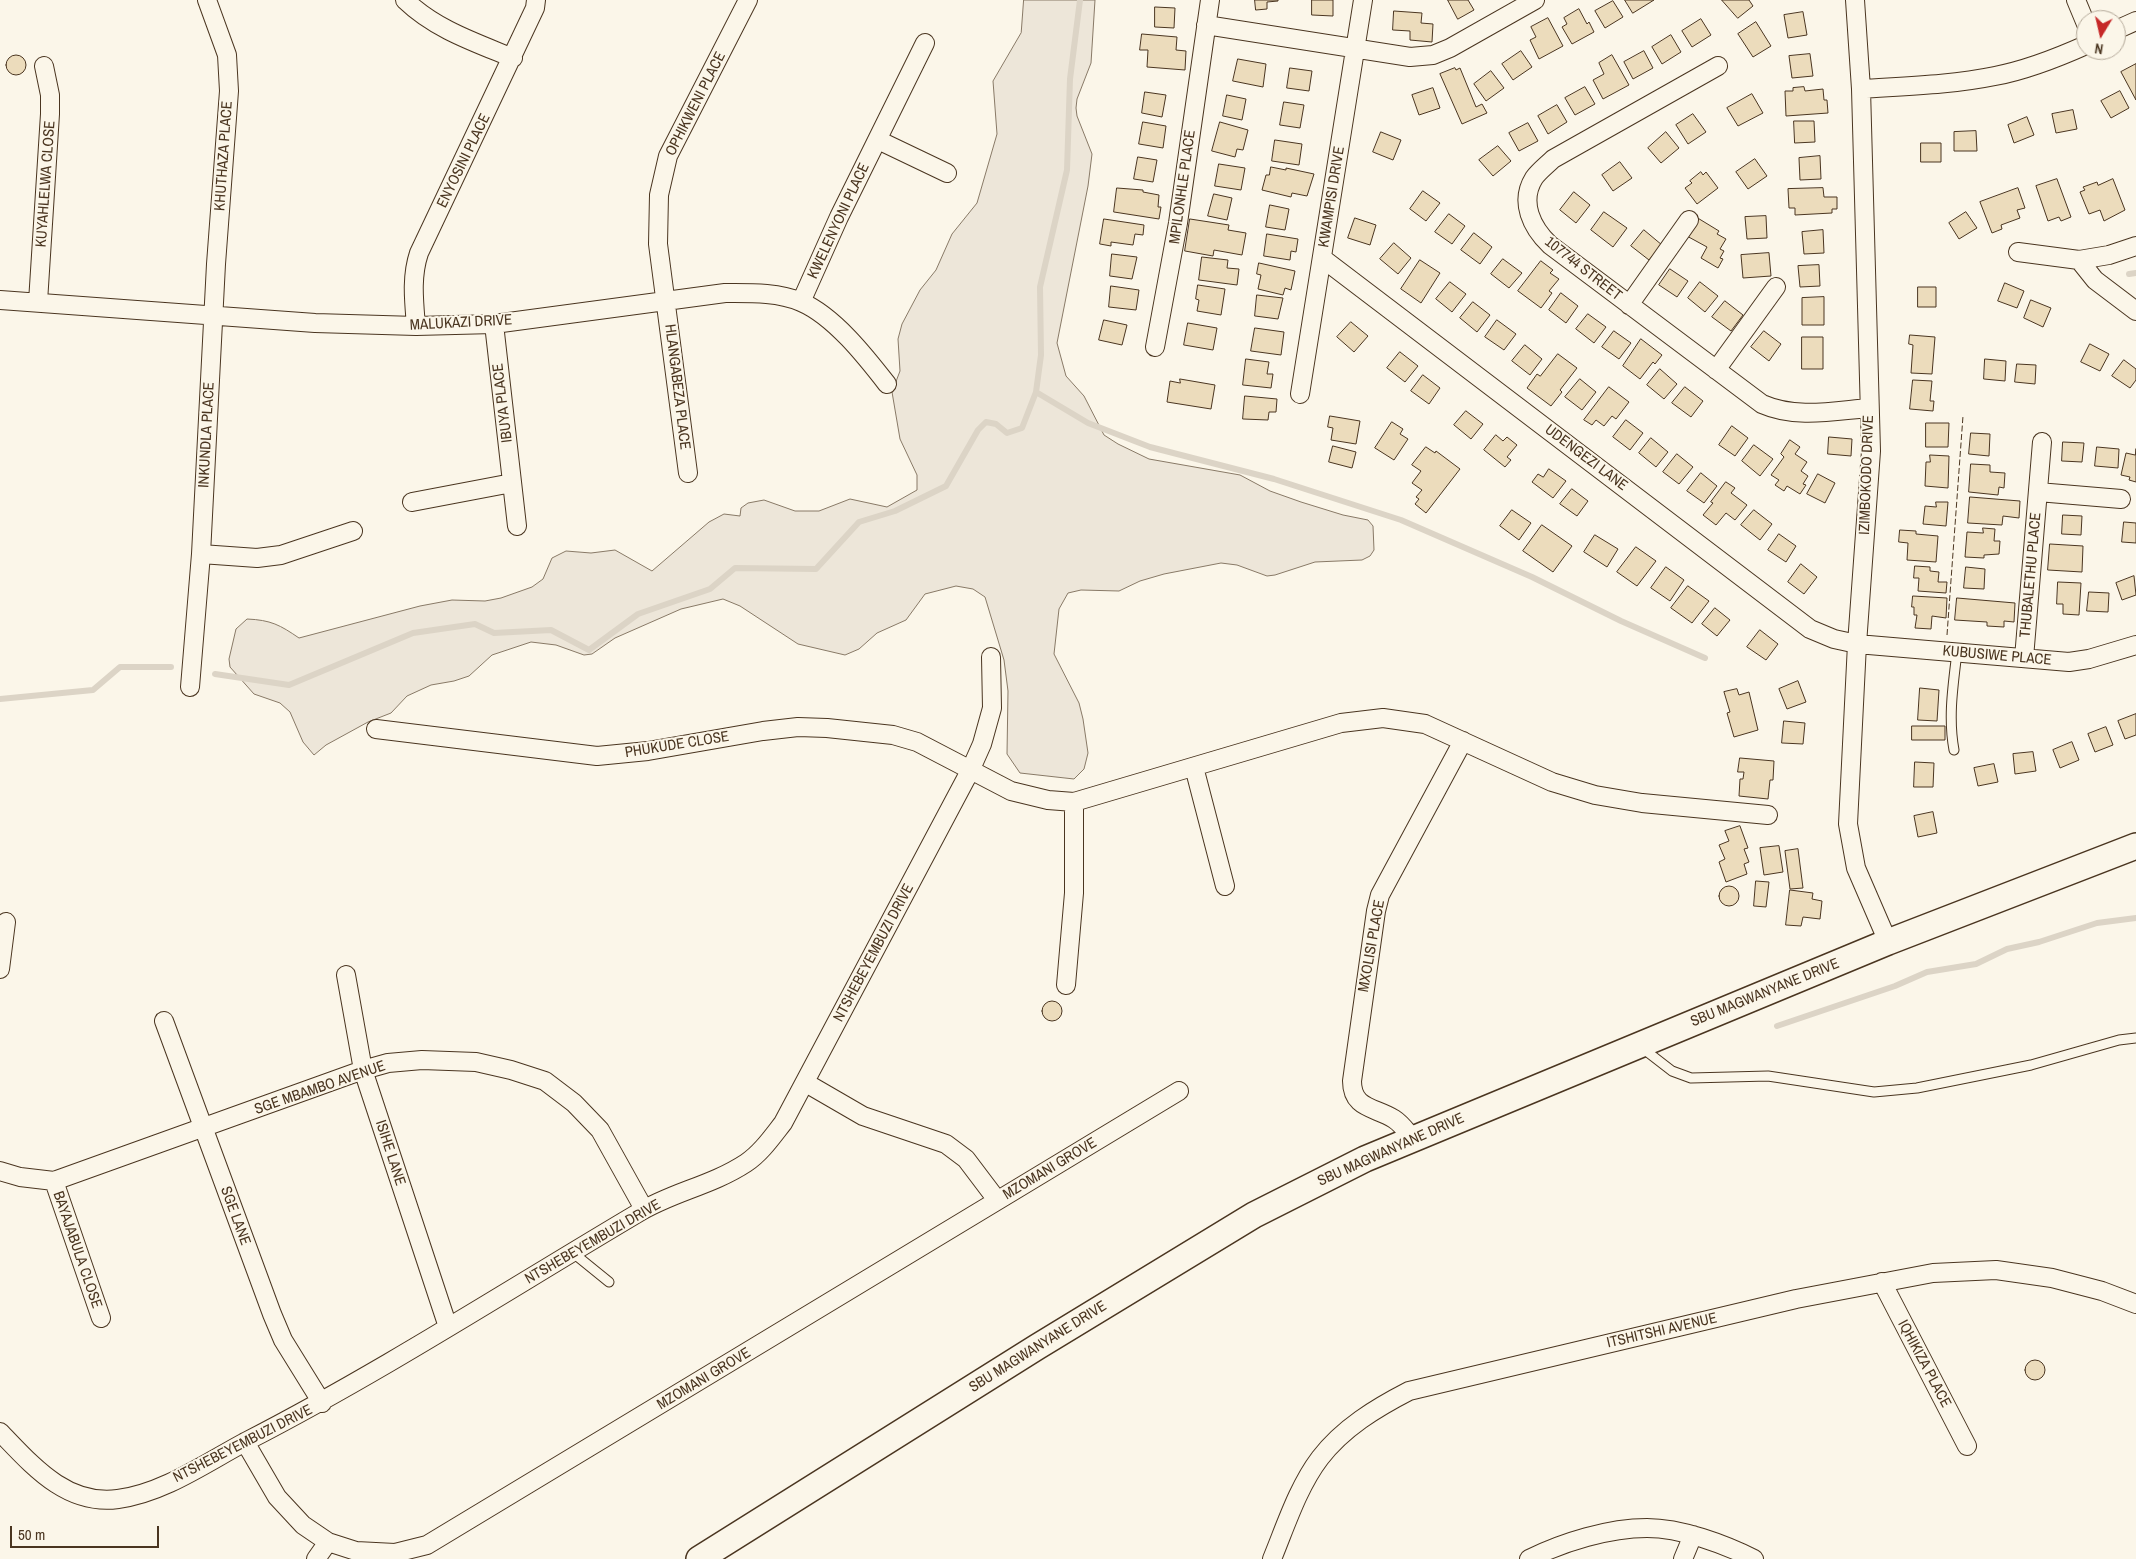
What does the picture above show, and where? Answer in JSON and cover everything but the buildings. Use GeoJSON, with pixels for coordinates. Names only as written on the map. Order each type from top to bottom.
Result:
{"type":"FeatureCollection","features":[{"type":"Feature","properties":{"kind":"main road","name":"SBU MAGWANYANE DRIVE"},"geometry":{"type":"LineString","coordinates":[[699,1559],[1037,1347],[1254,1215],[1365,1159],[1888,942],[2136,846]]}},
{"type":"Feature","properties":{"kind":"street","name":"KHUTHAZA PLACE"},"geometry":{"type":"LineString","coordinates":[[207,0],[227,55],[229,74],[213,316]]}},
{"type":"Feature","properties":{"kind":"street"},"geometry":{"type":"LineString","coordinates":[[405,0],[446,31],[513,58]]}},
{"type":"Feature","properties":{"kind":"street","name":"ENYOSINI PLACE"},"geometry":{"type":"LineString","coordinates":[[416,326],[413,282],[419,253],[513,58],[535,8],[536,0]]}},
{"type":"Feature","properties":{"kind":"street","name":"OPHIKWENI PLACE"},"geometry":{"type":"LineString","coordinates":[[666,301],[658,235],[659,195],[663,174],[668,156],[748,0]]}},
{"type":"Feature","properties":{"kind":"street","name":"MPILONHLE PLACE"},"geometry":{"type":"LineString","coordinates":[[1155,347],[1178,223],[1210,0]]}},
{"type":"Feature","properties":{"kind":"street","name":"KWAMPISI DRIVE"},"geometry":{"type":"LineString","coordinates":[[1300,394],[1363,0]]}},
{"type":"Feature","properties":{"kind":"street"},"geometry":{"type":"LineString","coordinates":[[1206,25],[1410,57],[1433,55],[1450,48],[1535,0]]}},
{"type":"Feature","properties":{"kind":"street","name":"IZIMBOKODO DRIVE"},"geometry":{"type":"LineString","coordinates":[[1856,0],[1861,89],[1871,451],[1856,644],[1848,824],[1856,868],[1888,942]]}},
{"type":"Feature","properties":{"kind":"street","name":"KWELENYONI PLACE"},"geometry":{"type":"LineString","coordinates":[[801,302],[839,217],[925,43]]}},
{"type":"Feature","properties":{"kind":"street"},"geometry":{"type":"LineString","coordinates":[[1861,89],[1958,82],[1996,76],[2056,58],[2076,49]]}},
{"type":"Feature","properties":{"kind":"street","name":"KUYAHLELWA CLOSE"},"geometry":{"type":"LineString","coordinates":[[38,302],[50,114],[50,96],[44,66]]}},
{"type":"Feature","properties":{"kind":"street","name":"107744 STREET"},"geometry":{"type":"LineString","coordinates":[[1718,66],[1553,159],[1534,179],[1530,189],[1528,209],[1534,227],[1540,236],[1762,404],[1786,412],[1801,413],[1869,408]]}},
{"type":"Feature","properties":{"kind":"street"},"geometry":{"type":"LineString","coordinates":[[878,140],[946,173]]}},
{"type":"Feature","properties":{"kind":"street"},"geometry":{"type":"LineString","coordinates":[[1629,304],[1689,220]]}},
{"type":"Feature","properties":{"kind":"street"},"geometry":{"type":"LineString","coordinates":[[2018,252],[2079,260],[2109,255],[2136,246]]}},
{"type":"Feature","properties":{"kind":"street","name":"UDENGEZI LANE"},"geometry":{"type":"LineString","coordinates":[[1322,258],[1810,629],[1834,639],[1856,644]]}},
{"type":"Feature","properties":{"kind":"street"},"geometry":{"type":"LineString","coordinates":[[2079,260],[2095,280],[2136,311]]}},
{"type":"Feature","properties":{"kind":"street"},"geometry":{"type":"LineString","coordinates":[[1716,370],[1776,287]]}},
{"type":"Feature","properties":{"kind":"street","name":"MALUKAZI DRIVE"},"geometry":{"type":"LineString","coordinates":[[0,300],[315,323],[416,326],[494,324],[725,293],[754,293],[801,302],[827,319],[847,337],[887,384]]}},
{"type":"Feature","properties":{"kind":"street","name":"HLANGABEZA PLACE"},"geometry":{"type":"LineString","coordinates":[[666,301],[688,472]]}},
{"type":"Feature","properties":{"kind":"street","name":"INKUNDLA PLACE"},"geometry":{"type":"LineString","coordinates":[[190,687],[201,554],[213,316]]}},
{"type":"Feature","properties":{"kind":"street","name":"IBUYA PLACE"},"geometry":{"type":"LineString","coordinates":[[494,324],[517,526]]}},
{"type":"Feature","properties":{"kind":"street","name":"THUBALETHU PLACE"},"geometry":{"type":"LineString","coordinates":[[2024,658],[2042,442]]}},
{"type":"Feature","properties":{"kind":"street"},"geometry":{"type":"LineString","coordinates":[[412,502],[512,483]]}},
{"type":"Feature","properties":{"kind":"street","name":"THUBALETHU PLACE"},"geometry":{"type":"LineString","coordinates":[[2038,492],[2121,499]]}},
{"type":"Feature","properties":{"kind":"street"},"geometry":{"type":"LineString","coordinates":[[201,554],[257,558],[281,555],[353,531]]}},
{"type":"Feature","properties":{"kind":"street","name":"KUBUSIWE PLACE"},"geometry":{"type":"LineString","coordinates":[[1856,644],[2069,662],[2089,659],[2136,645]]}},
{"type":"Feature","properties":{"kind":"street","name":"NTSHEBEYEMBUZI DRIVE"},"geometry":{"type":"LineString","coordinates":[[0,1432],[31,1464],[54,1484],[76,1494],[94,1498],[116,1499],[168,1483],[322,1403],[644,1209],[722,1178],[749,1161],[766,1145],[783,1123],[806,1083],[970,771],[984,737],[992,708],[991,657]]}},
{"type":"Feature","properties":{"kind":"street"},"geometry":{"type":"LineString","coordinates":[[970,771],[1011,792],[1048,800],[1074,802],[1342,723],[1383,718],[1425,724],[1552,782],[1594,795],[1642,803],[1768,815]]}},
{"type":"Feature","properties":{"kind":"street","name":"PHUKUDE CLOSE"},"geometry":{"type":"LineString","coordinates":[[376,729],[597,756],[648,751],[764,731],[798,727],[828,728],[893,735],[917,742],[970,771]]}},
{"type":"Feature","properties":{"kind":"street","name":"MXOLISI PLACE"},"geometry":{"type":"LineString","coordinates":[[1413,1139],[1395,1120],[1365,1106],[1357,1100],[1352,1092],[1352,1080],[1376,911],[1380,895],[1463,741]]}},
{"type":"Feature","properties":{"kind":"street"},"geometry":{"type":"LineString","coordinates":[[1194,767],[1225,886]]}},
{"type":"Feature","properties":{"kind":"street"},"geometry":{"type":"LineString","coordinates":[[1066,986],[1074,893],[1074,802]]}},
{"type":"Feature","properties":{"kind":"street"},"geometry":{"type":"LineString","coordinates":[[0,969],[6,922]]}},
{"type":"Feature","properties":{"kind":"street","name":"ISIHE LANE"},"geometry":{"type":"LineString","coordinates":[[346,975],[363,1070],[448,1326]]}},
{"type":"Feature","properties":{"kind":"street","name":"SGE LANE"},"geometry":{"type":"LineString","coordinates":[[164,1021],[272,1314],[283,1340],[322,1403]]}},
{"type":"Feature","properties":{"kind":"street","name":"SGE MBAMBO AVENUE"},"geometry":{"type":"LineString","coordinates":[[0,1171],[20,1177],[54,1181],[363,1070],[388,1063],[422,1060],[476,1062],[511,1070],[544,1081],[574,1103],[600,1130],[644,1209]]}},
{"type":"Feature","properties":{"kind":"street"},"geometry":{"type":"LineString","coordinates":[[806,1083],[863,1116],[946,1144],[966,1159],[997,1200]]}},
{"type":"Feature","properties":{"kind":"street","name":"MZOMANI GROVE"},"geometry":{"type":"LineString","coordinates":[[245,1442],[277,1497],[303,1525],[328,1542],[356,1551],[395,1553],[427,1545],[1179,1091]]}},
{"type":"Feature","properties":{"kind":"street","name":"BAYAJABULA CLOSE"},"geometry":{"type":"LineString","coordinates":[[54,1181],[101,1318]]}},
{"type":"Feature","properties":{"kind":"street","name":"ITSHITSHI AVENUE"},"geometry":{"type":"LineString","coordinates":[[1272,1559],[1297,1497],[1320,1458],[1342,1434],[1376,1408],[1409,1391],[1796,1299],[1933,1273],[1996,1270],[2052,1278],[2102,1291],[2136,1304]]}},
{"type":"Feature","properties":{"kind":"street","name":"IQHIKIZA PLACE"},"geometry":{"type":"LineString","coordinates":[[1882,1282],[1967,1446]]}},
{"type":"Feature","properties":{"kind":"street"},"geometry":{"type":"LineString","coordinates":[[1529,1559],[1553,1547],[1602,1534],[1648,1528],[1693,1535],[1734,1549],[1754,1559]]}},
{"type":"Feature","properties":{"kind":"street"},"geometry":{"type":"LineString","coordinates":[[1683,1559],[1693,1535]]}},
{"type":"Feature","properties":{"kind":"street"},"geometry":{"type":"LineString","coordinates":[[316,1559],[328,1542]]}},
{"type":"Feature","properties":{"kind":"lane"},"geometry":{"type":"LineString","coordinates":[[1954,750],[1950,730],[1950,715],[1957,652]]}},
{"type":"Feature","properties":{"kind":"lane"},"geometry":{"type":"LineString","coordinates":[[1639,1045],[1672,1071],[1691,1078],[1768,1076],[1874,1092],[1917,1088],[2031,1065],[2118,1040],[2136,1038]]}},
{"type":"Feature","properties":{"kind":"lane"},"geometry":{"type":"LineString","coordinates":[[572,1252],[609,1282]]}},
{"type":"Feature","properties":{"kind":"shaded area"},"geometry":{"type":"Polygon","coordinates":[[[1024,0],[1095,0],[1091,63],[1077,99],[1076,108],[1077,116],[1092,154],[1088,186],[1057,343],[1066,376],[1084,396],[1104,435],[1118,444],[1149,459],[1240,475],[1270,491],[1301,502],[1343,515],[1368,520],[1373,526],[1374,550],[1370,556],[1362,560],[1315,562],[1267,576],[1237,565],[1221,563],[1164,574],[1140,581],[1119,591],[1081,590],[1068,593],[1059,609],[1054,654],[1079,703],[1083,719],[1088,753],[1084,769],[1074,779],[1020,773],[1007,754],[1008,691],[1004,660],[985,597],[973,589],[956,586],[925,594],[906,620],[877,633],[859,649],[845,655],[798,644],[740,606],[723,599],[681,609],[615,638],[592,654],[584,655],[556,645],[531,642],[492,655],[469,676],[431,685],[407,696],[391,713],[368,722],[326,745],[314,755],[303,742],[290,712],[280,703],[254,694],[230,667],[229,659],[236,629],[247,619],[275,624],[299,638],[420,606],[452,600],[485,601],[501,598],[532,587],[543,579],[552,558],[566,551],[591,553],[615,550],[652,571],[709,522],[724,514],[740,516],[741,508],[748,503],[764,500],[795,511],[819,511],[850,499],[887,507],[917,490],[917,475],[900,439],[892,392],[900,371],[898,339],[902,324],[920,290],[936,270],[952,234],[977,203],[997,134],[993,81],[1021,33],[1024,0]]]}},
{"type":"Feature","properties":{"kind":"waterway"},"geometry":{"type":"LineString","coordinates":[[215,674],[289,685],[413,633],[475,624],[494,633],[551,630],[589,650],[638,614],[710,589],[735,568],[816,569],[859,522],[895,511],[946,486],[978,430],[986,422],[996,424],[1007,433],[1022,428],[1036,392],[1041,355],[1040,287],[1067,170],[1070,79],[1080,0]]}},
{"type":"Feature","properties":{"kind":"waterway"},"geometry":{"type":"LineString","coordinates":[[2129,274],[2136,273]]}},
{"type":"Feature","properties":{"kind":"waterway"},"geometry":{"type":"LineString","coordinates":[[1036,392],[1088,423],[1150,447],[1274,479],[1401,520],[1532,577],[1621,621],[1705,658]]}},
{"type":"Feature","properties":{"kind":"waterway"},"geometry":{"type":"LineString","coordinates":[[0,699],[93,690],[120,667],[171,667]]}},
{"type":"Feature","properties":{"kind":"waterway"},"geometry":{"type":"LineString","coordinates":[[1777,1026],[1895,986],[1927,972],[1976,964],[2007,949],[2039,942],[2097,923],[2136,918]]}},
{"type":"Feature","properties":{"kind":"fence"},"geometry":{"type":"LineString","coordinates":[[1947,635],[1963,416]]}}]}
